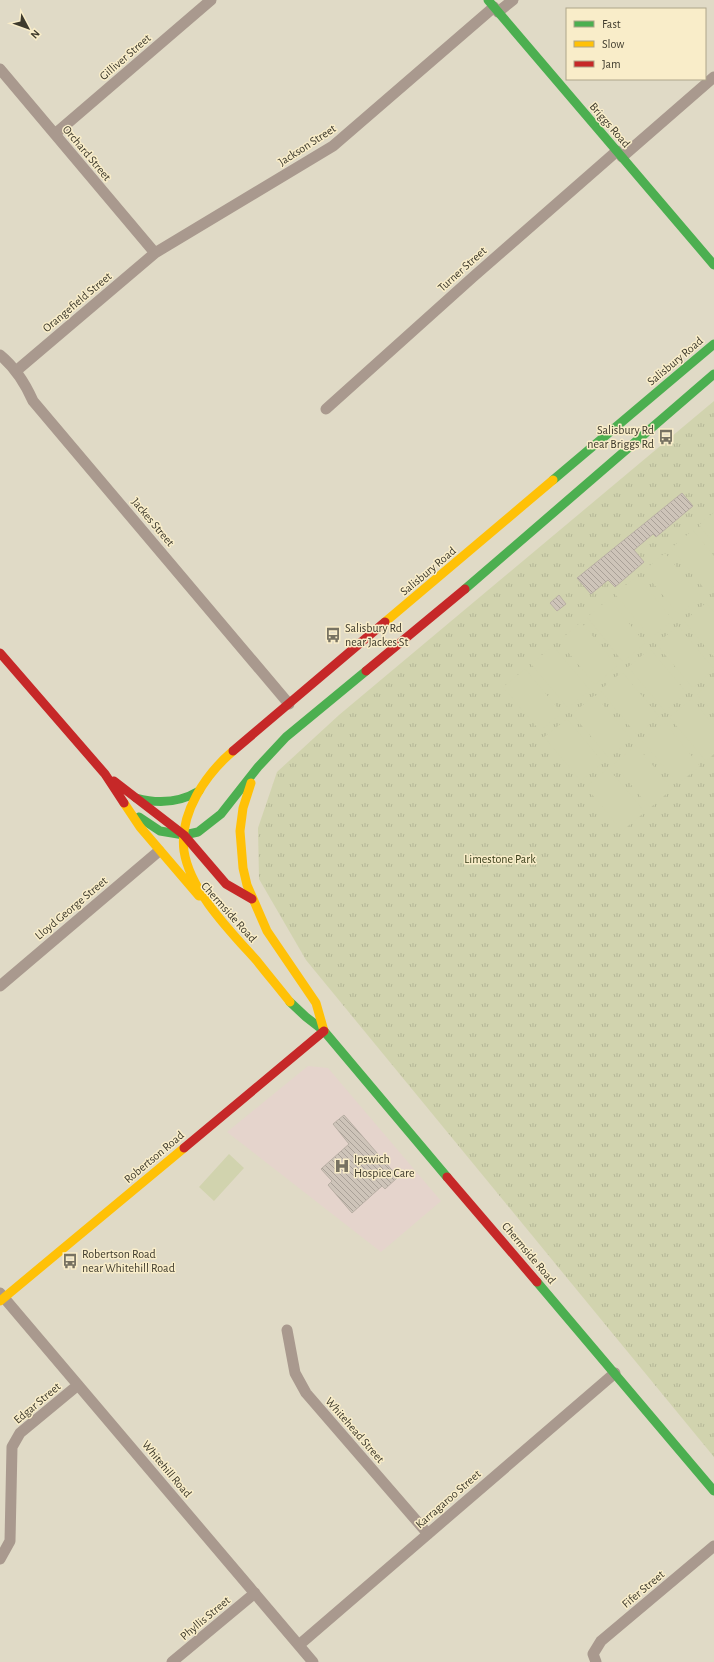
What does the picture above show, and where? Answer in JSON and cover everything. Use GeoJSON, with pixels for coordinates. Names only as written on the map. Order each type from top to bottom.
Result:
{"type":"FeatureCollection","features":[{"type":"Feature","properties":{"kind":"main road","name":"Briggs Road"},"geometry":{"type":"LineString","coordinates":[[493,6],[714,265]]}},
{"type":"Feature","properties":{"kind":"main road","name":"Salisbury Road"},"geometry":{"type":"LineString","coordinates":[[184,834],[198,832],[221,814],[266,758],[296,713],[714,344]]}},
{"type":"Feature","properties":{"kind":"main road","name":"Salisbury Road"},"geometry":{"type":"LineString","coordinates":[[224,921],[192,875],[184,851],[184,834],[190,809],[209,774],[222,760],[296,713],[490,569],[714,374]]}},
{"type":"Feature","properties":{"kind":"main road","name":"Chermside Road"},"geometry":{"type":"LineString","coordinates":[[0,653],[105,774],[140,827],[159,851],[188,884],[224,921],[300,1012],[324,1031],[714,1491]]}},
{"type":"Feature","properties":{"kind":"main road","name":"Salisbury Road"},"geometry":{"type":"LineString","coordinates":[[254,902],[242,868],[240,831],[246,796],[266,758]]}},
{"type":"Feature","properties":{"kind":"main road","name":"Chermside Road"},"geometry":{"type":"LineString","coordinates":[[105,774],[184,834],[226,884],[254,902],[267,931],[316,1003],[324,1031]]}},
{"type":"Feature","properties":{"kind":"main road"},"geometry":{"type":"LineString","coordinates":[[135,797],[142,800],[155,801],[179,800],[190,797],[199,791]]}},
{"type":"Feature","properties":{"kind":"main road","name":"Chermside Road"},"geometry":{"type":"LineString","coordinates":[[123,802],[160,832],[167,835],[184,834]]}},
{"type":"Feature","properties":{"kind":"main road","name":"Robertson Road"},"geometry":{"type":"LineString","coordinates":[[1,1297],[324,1031]]}},
{"type":"Feature","properties":{"kind":"street","name":"Gilliver Street"},"geometry":{"type":"LineString","coordinates":[[55,134],[211,0]]}},
{"type":"Feature","properties":{"kind":"street","name":"Jackson Street"},"geometry":{"type":"LineString","coordinates":[[155,253],[333,146],[493,6],[513,0]]}},
{"type":"Feature","properties":{"kind":"street","name":"Orchard Street"},"geometry":{"type":"LineString","coordinates":[[0,69],[155,253]]}},
{"type":"Feature","properties":{"kind":"street","name":"Turner Street"},"geometry":{"type":"LineString","coordinates":[[326,409],[473,277],[714,77]]}},
{"type":"Feature","properties":{"kind":"street","name":"Orangefield Street"},"geometry":{"type":"LineString","coordinates":[[16,371],[155,253]]}},
{"type":"Feature","properties":{"kind":"street","name":"Jackes Street"},"geometry":{"type":"LineString","coordinates":[[0,355],[16,371],[26,385],[33,401],[296,713]]}},
{"type":"Feature","properties":{"kind":"street","name":"Lloyd George Street"},"geometry":{"type":"LineString","coordinates":[[2,979],[159,851]]}},
{"type":"Feature","properties":{"kind":"street","name":"Whitehill Road"},"geometry":{"type":"LineString","coordinates":[[1,1297],[78,1385],[313,1662]]}},
{"type":"Feature","properties":{"kind":"street","name":"Whitehead Street"},"geometry":{"type":"LineString","coordinates":[[287,1330],[295,1373],[306,1393],[428,1534]]}},
{"type":"Feature","properties":{"kind":"street","name":"Karragaroo Street"},"geometry":{"type":"LineString","coordinates":[[299,1645],[615,1374]]}},
{"type":"Feature","properties":{"kind":"street","name":"Edgar Street"},"geometry":{"type":"LineString","coordinates":[[0,1559],[10,1541],[12,1447],[20,1433],[78,1385]]}},
{"type":"Feature","properties":{"kind":"street","name":"Fifer Street"},"geometry":{"type":"LineString","coordinates":[[594,1658],[601,1641],[714,1546]]}},
{"type":"Feature","properties":{"kind":"street","name":"Phyllis Street"},"geometry":{"type":"LineString","coordinates":[[172,1662],[255,1593]]}},
{"type":"Feature","properties":{"kind":"shaded area","name":"Ipswich Hospice Care"},"geometry":{"type":"Polygon","coordinates":[[[308,1066],[328,1068],[441,1201],[381,1252],[227,1132],[308,1066]]]}},
{"type":"Feature","properties":{"kind":"green space","name":"Limestone Park"},"geometry":{"type":"Polygon","coordinates":[[[714,401],[714,1457],[306,960],[259,879],[258,828],[277,772],[339,715],[714,401]]]}},
{"type":"Feature","properties":{"kind":"green space"},"geometry":{"type":"Polygon","coordinates":[[[714,512],[714,544],[699,525],[714,512]]]}},
{"type":"Feature","properties":{"kind":"green space"},"geometry":{"type":"Polygon","coordinates":[[[693,530],[714,556],[714,586],[707,592],[671,548],[693,530]]]}},
{"type":"Feature","properties":{"kind":"green space"},"geometry":{"type":"Polygon","coordinates":[[[665,553],[701,597],[679,615],[643,571],[665,553]]]}},
{"type":"Feature","properties":{"kind":"green space"},"geometry":{"type":"Polygon","coordinates":[[[637,576],[673,620],[651,638],[615,594],[637,576]]]}},
{"type":"Feature","properties":{"kind":"green space"},"geometry":{"type":"Polygon","coordinates":[[[609,599],[645,643],[623,662],[587,617],[609,599]]]}},
{"type":"Feature","properties":{"kind":"green space"},"geometry":{"type":"Polygon","coordinates":[[[706,603],[714,612],[714,657],[684,621],[706,603]]]}},
{"type":"Feature","properties":{"kind":"green space"},"geometry":{"type":"Polygon","coordinates":[[[581,622],[617,666],[595,685],[559,641],[581,622]]]}},
{"type":"Feature","properties":{"kind":"green space"},"geometry":{"type":"Polygon","coordinates":[[[678,626],[714,669],[693,688],[656,644],[678,626]]]}},
{"type":"Feature","properties":{"kind":"green space"},"geometry":{"type":"Polygon","coordinates":[[[553,646],[590,690],[568,708],[531,664],[553,646]]]}},
{"type":"Feature","properties":{"kind":"green space"},"geometry":{"type":"Polygon","coordinates":[[[650,649],[687,693],[665,711],[628,667],[650,649]]]}},
{"type":"Feature","properties":{"kind":"green space"},"geometry":{"type":"Polygon","coordinates":[[[525,669],[562,713],[540,731],[503,687],[525,669]]]}},
{"type":"Feature","properties":{"kind":"green space"},"geometry":{"type":"Polygon","coordinates":[[[622,672],[659,716],[637,735],[600,690],[622,672]]]}},
{"type":"Feature","properties":{"kind":"green space"},"geometry":{"type":"Polygon","coordinates":[[[714,680],[714,714],[697,694],[714,680]]]}},
{"type":"Feature","properties":{"kind":"green space"},"geometry":{"type":"Polygon","coordinates":[[[595,695],[631,739],[609,758],[572,714],[595,695]]]}},
{"type":"Feature","properties":{"kind":"green space"},"geometry":{"type":"Polygon","coordinates":[[[692,699],[714,726],[714,754],[706,761],[669,717],[692,699]]]}},
{"type":"Feature","properties":{"kind":"green space"},"geometry":{"type":"Polygon","coordinates":[[[567,719],[603,762],[581,781],[544,737],[567,719]]]}},
{"type":"Feature","properties":{"kind":"green space"},"geometry":{"type":"Polygon","coordinates":[[[664,722],[700,766],[678,784],[642,740],[664,722]]]}},
{"type":"Feature","properties":{"kind":"green space"},"geometry":{"type":"Polygon","coordinates":[[[636,745],[672,789],[650,808],[614,764],[636,745]]]}},
{"type":"Feature","properties":{"kind":"green space"},"geometry":{"type":"Polygon","coordinates":[[[608,768],[645,812],[622,831],[586,787],[608,768]]]}},
{"type":"Feature","properties":{"kind":"green space"},"geometry":{"type":"Polygon","coordinates":[[[229,1154],[244,1168],[214,1201],[199,1187],[229,1154]]]}},
{"type":"Feature","properties":{"kind":"building"},"geometry":{"type":"Polygon","coordinates":[[[682,493],[693,506],[656,537],[653,534],[634,550],[644,562],[615,587],[608,580],[591,594],[577,578],[682,493]]]}},
{"type":"Feature","properties":{"kind":"building"},"geometry":{"type":"Polygon","coordinates":[[[559,595],[566,604],[557,611],[550,603],[559,595]]]}},
{"type":"Feature","properties":{"kind":"building"},"geometry":{"type":"Polygon","coordinates":[[[344,1115],[398,1177],[385,1189],[382,1186],[352,1213],[328,1185],[332,1181],[321,1169],[349,1144],[333,1124],[344,1115]]]}},
{"type":"Feature","properties":{"kind":"traffic: fast"},"geometry":{"type":"LineString","coordinates":[[488,0],[714,265]]}},
{"type":"Feature","properties":{"kind":"traffic: fast"},"geometry":{"type":"LineString","coordinates":[[553,480],[714,344]]}},
{"type":"Feature","properties":{"kind":"traffic: fast"},"geometry":{"type":"LineString","coordinates":[[465,589],[714,374]]}},
{"type":"Feature","properties":{"kind":"traffic: fast"},"geometry":{"type":"LineString","coordinates":[[184,835],[198,832],[221,814],[258,767],[286,737],[366,671]]}},
{"type":"Feature","properties":{"kind":"traffic: fast"},"geometry":{"type":"LineString","coordinates":[[136,798],[160,802],[184,798],[199,791]]}},
{"type":"Feature","properties":{"kind":"traffic: fast"},"geometry":{"type":"LineString","coordinates":[[139,817],[160,831],[184,835]]}},
{"type":"Feature","properties":{"kind":"traffic: fast"},"geometry":{"type":"LineString","coordinates":[[290,1002],[324,1031],[447,1177]]}},
{"type":"Feature","properties":{"kind":"traffic: fast"},"geometry":{"type":"LineString","coordinates":[[537,1282],[714,1491]]}},
{"type":"Feature","properties":{"kind":"traffic: slow"},"geometry":{"type":"LineString","coordinates":[[385,622],[553,480]]}},
{"type":"Feature","properties":{"kind":"traffic: slow"},"geometry":{"type":"LineString","coordinates":[[233,751],[213,771],[196,795],[186,823],[184,851],[194,881],[203,896],[224,924],[257,961],[290,1002]]}},
{"type":"Feature","properties":{"kind":"traffic: slow"},"geometry":{"type":"LineString","coordinates":[[251,783],[243,808],[240,831],[243,868],[247,885],[267,931],[316,1003],[324,1031]]}},
{"type":"Feature","properties":{"kind":"traffic: slow"},"geometry":{"type":"LineString","coordinates":[[124,803],[140,827],[199,896]]}},
{"type":"Feature","properties":{"kind":"traffic: slow"},"geometry":{"type":"LineString","coordinates":[[0,1301],[184,1148]]}},
{"type":"Feature","properties":{"kind":"traffic: jam"},"geometry":{"type":"LineString","coordinates":[[366,671],[465,589]]}},
{"type":"Feature","properties":{"kind":"traffic: jam"},"geometry":{"type":"LineString","coordinates":[[233,751],[385,622]]}},
{"type":"Feature","properties":{"kind":"traffic: jam"},"geometry":{"type":"LineString","coordinates":[[0,653],[105,774],[124,803]]}},
{"type":"Feature","properties":{"kind":"traffic: jam"},"geometry":{"type":"LineString","coordinates":[[114,781],[184,835]]}},
{"type":"Feature","properties":{"kind":"traffic: jam"},"geometry":{"type":"LineString","coordinates":[[184,835],[226,884],[252,899]]}},
{"type":"Feature","properties":{"kind":"traffic: jam"},"geometry":{"type":"LineString","coordinates":[[184,1148],[324,1031]]}},
{"type":"Feature","properties":{"kind":"traffic: jam"},"geometry":{"type":"LineString","coordinates":[[447,1177],[537,1282]]}},
{"type":"Feature","properties":{"kind":"place","name":"Salisbury Rd near Briggs Rd"},"geometry":{"type":"Point","coordinates":[666,437]}},
{"type":"Feature","properties":{"kind":"place","name":"Salisbury Rd near Jackes St"},"geometry":{"type":"Point","coordinates":[333,635]}},
{"type":"Feature","properties":{"kind":"place","name":"Ipswich Hospice Care"},"geometry":{"type":"Point","coordinates":[342,1166]}},
{"type":"Feature","properties":{"kind":"place","name":"Robertson Road near Whitehill Road"},"geometry":{"type":"Point","coordinates":[70,1261]}}]}
